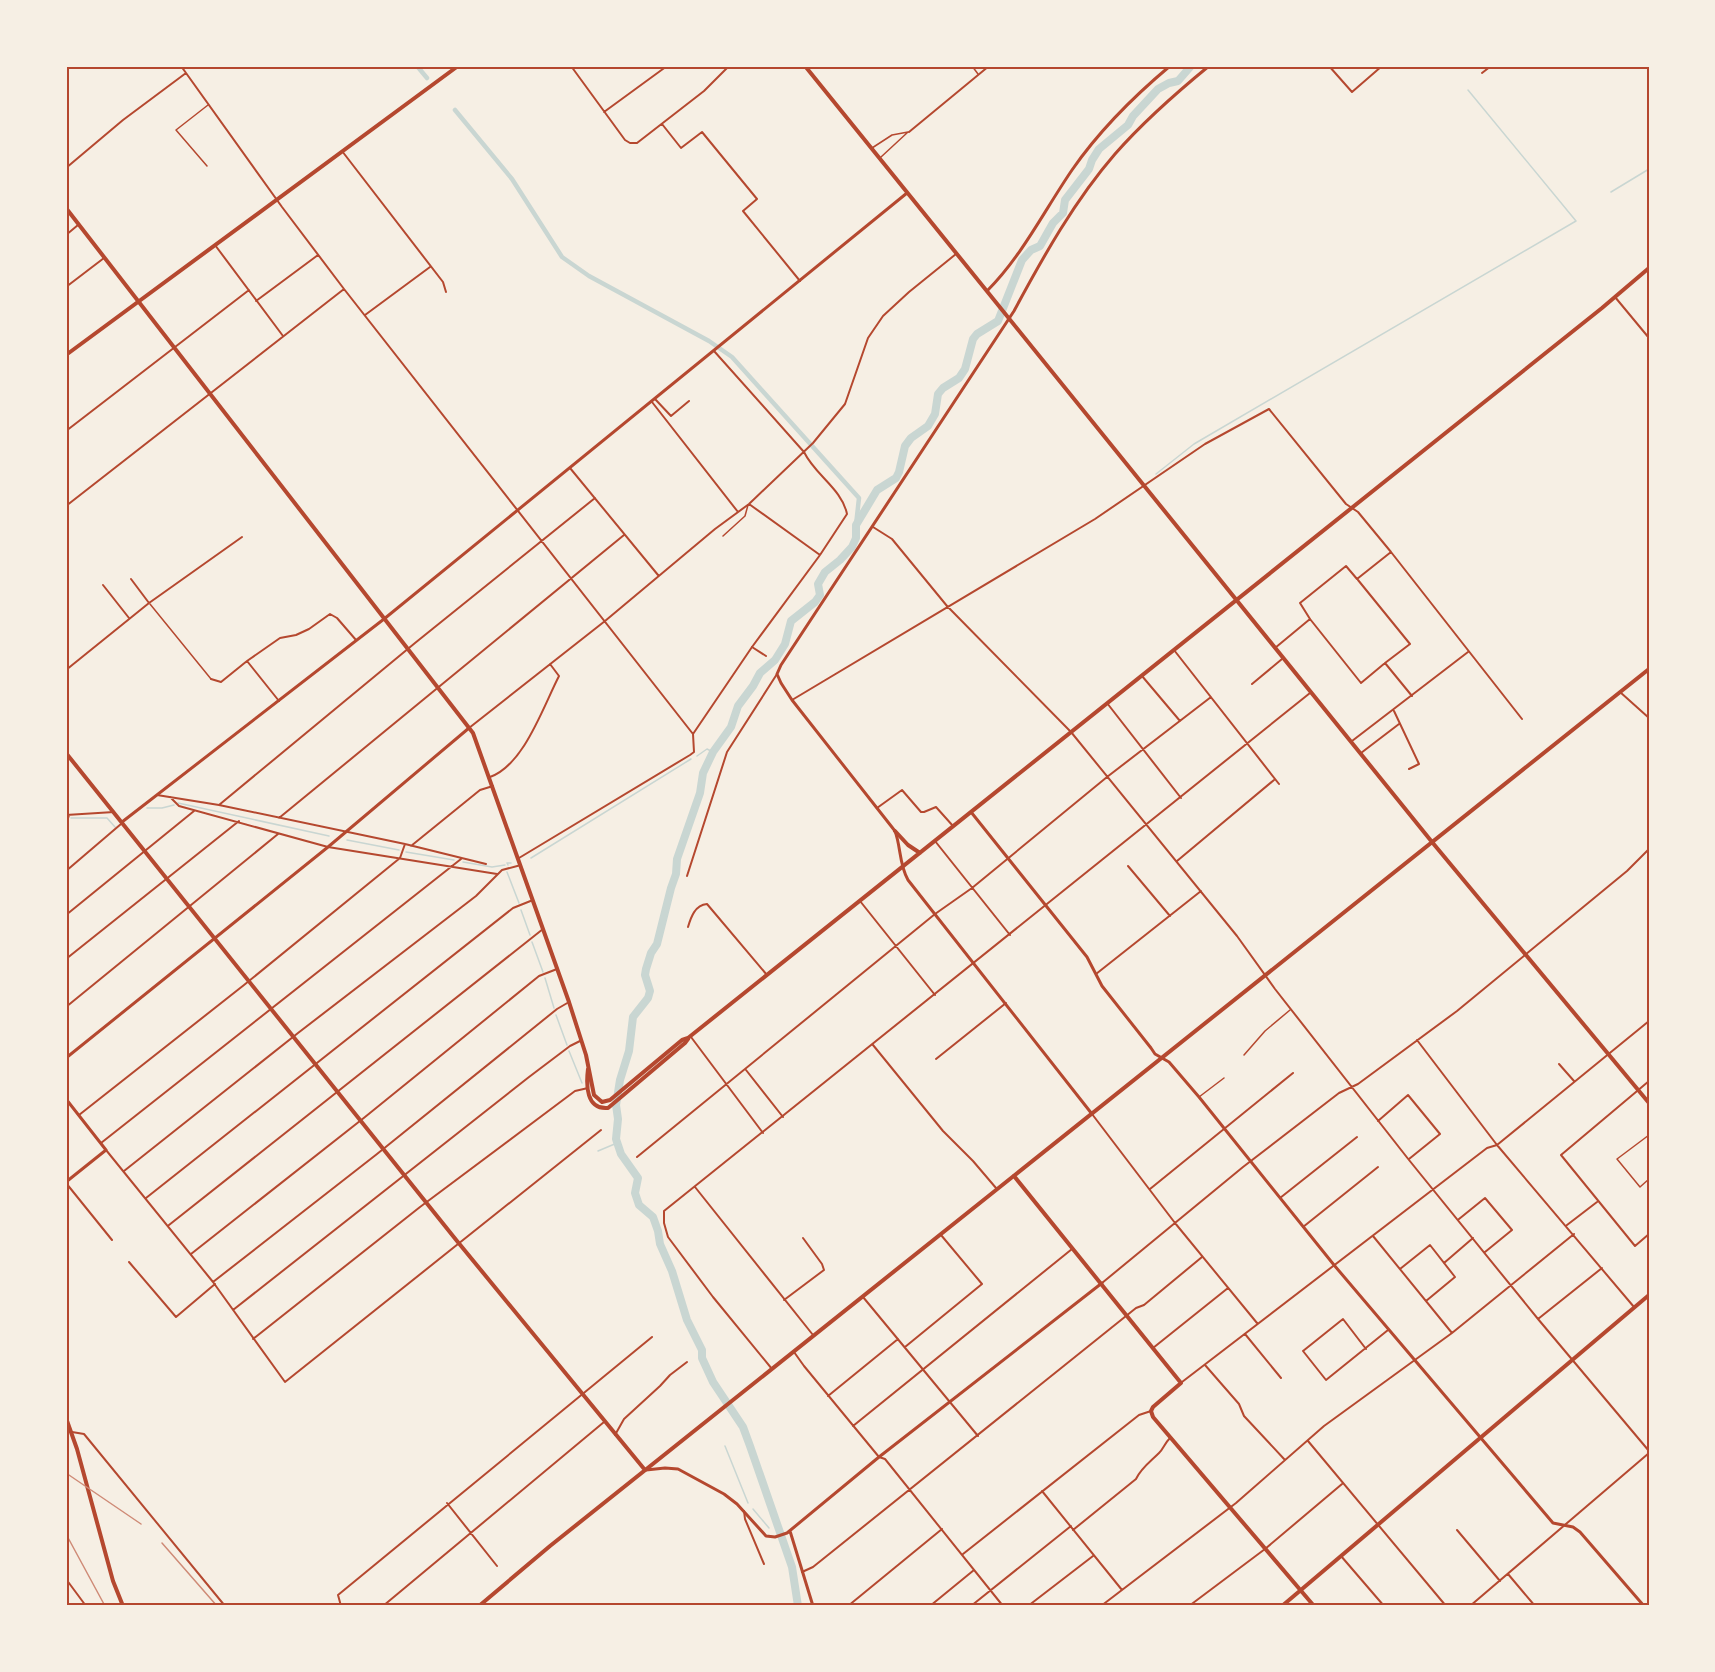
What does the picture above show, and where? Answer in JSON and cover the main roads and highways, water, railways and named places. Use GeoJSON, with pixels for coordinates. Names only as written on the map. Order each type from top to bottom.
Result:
{"type":"FeatureCollection","features":[{"type":"Feature","properties":{"kind":"main road"},"geometry":{"type":"LineString","coordinates":[[66,355],[458,66]]}},
{"type":"Feature","properties":{"kind":"main road"},"geometry":{"type":"LineString","coordinates":[[805,66],[1432,842],[1649,1102]]}},
{"type":"Feature","properties":{"kind":"main road"},"geometry":{"type":"LineString","coordinates":[[66,208],[475,736],[582,1040],[594,1095],[599,1101],[610,1100],[642,1077]]}},
{"type":"Feature","properties":{"kind":"main road"},"geometry":{"type":"LineString","coordinates":[[588,1068],[588,1088],[593,1103],[604,1108],[610,1107],[682,1040],[689,1037],[1142,676],[1649,268]]}},
{"type":"Feature","properties":{"kind":"main road"},"geometry":{"type":"LineString","coordinates":[[479,1606],[645,1470],[1649,669]]}},
{"type":"Feature","properties":{"kind":"main road"},"geometry":{"type":"LineString","coordinates":[[66,753],[404,1176],[581,1395],[645,1470]]}},
{"type":"Feature","properties":{"kind":"main road"},"geometry":{"type":"LineString","coordinates":[[895,831],[908,845],[920,853]]}},
{"type":"Feature","properties":{"kind":"main road"},"geometry":{"type":"LineString","coordinates":[[1014,1176],[1181,1383],[1151,1411],[1153,1417],[1314,1606]]}},
{"type":"Feature","properties":{"kind":"main road"},"geometry":{"type":"LineString","coordinates":[[1282,1606],[1649,1294]]}},
{"type":"Feature","properties":{"kind":"main road"},"geometry":{"type":"LineString","coordinates":[[66,1418],[72,1432],[110,1573],[123,1606]]}},
{"type":"Feature","properties":{"kind":"waterway"},"geometry":{"type":"LineString","coordinates":[[417,66],[427,78]]}},
{"type":"Feature","properties":{"kind":"waterway"},"geometry":{"type":"LineString","coordinates":[[798,1606],[792,1567],[743,1427],[713,1382],[702,1358],[702,1350],[687,1320],[672,1271],[660,1244],[653,1217],[639,1205],[635,1193],[638,1178],[621,1154],[616,1139],[618,1119],[616,1105],[620,1080],[629,1051],[633,1017],[648,998],[650,991],[645,975],[646,969],[651,953],[657,944],[676,874],[677,859],[700,793],[703,773],[713,752],[731,727],[738,706],[760,673],[775,660],[785,644],[791,621],[815,602],[820,595],[818,584],[825,572],[852,547],[856,538],[856,525],[877,490],[896,478],[905,446],[911,438],[928,426],[935,414],[938,394],[959,378],[965,369],[973,339],[998,321],[1022,260],[1031,250],[1040,246],[1053,223],[1063,213],[1065,200],[1089,169],[1099,149],[1128,125],[1133,116],[1158,89],[1178,81],[1191,66]]}},
{"type":"Feature","properties":{"kind":"waterway"},"geometry":{"type":"LineString","coordinates":[[1156,474],[1194,444],[1576,221],[1468,90]]}},
{"type":"Feature","properties":{"kind":"waterway"},"geometry":{"type":"LineString","coordinates":[[455,110],[512,179],[562,257],[589,276],[709,341],[732,357],[859,498],[856,525]]}},
{"type":"Feature","properties":{"kind":"waterway"},"geometry":{"type":"LineString","coordinates":[[1611,192],[1649,169]]}},
{"type":"Feature","properties":{"kind":"waterway"},"geometry":{"type":"LineString","coordinates":[[697,756],[707,749],[713,752]]}},
{"type":"Feature","properties":{"kind":"waterway"},"geometry":{"type":"LineString","coordinates":[[531,858],[691,759]]}},
{"type":"Feature","properties":{"kind":"waterway"},"geometry":{"type":"LineString","coordinates":[[178,803],[329,836]]}},
{"type":"Feature","properties":{"kind":"waterway"},"geometry":{"type":"LineString","coordinates":[[147,808],[174,805]]}},
{"type":"Feature","properties":{"kind":"waterway"},"geometry":{"type":"LineString","coordinates":[[71,818],[107,818],[115,827]]}},
{"type":"Feature","properties":{"kind":"waterway"},"geometry":{"type":"LineString","coordinates":[[347,840],[399,850]]}},
{"type":"Feature","properties":{"kind":"waterway"},"geometry":{"type":"LineString","coordinates":[[406,852],[454,860]]}},
{"type":"Feature","properties":{"kind":"waterway"},"geometry":{"type":"LineString","coordinates":[[463,862],[492,867],[505,865]]}},
{"type":"Feature","properties":{"kind":"waterway"},"geometry":{"type":"LineString","coordinates":[[508,865],[507,863],[511,863]]}},
{"type":"Feature","properties":{"kind":"waterway"},"geometry":{"type":"LineString","coordinates":[[507,872],[519,903]]}},
{"type":"Feature","properties":{"kind":"waterway"},"geometry":{"type":"LineString","coordinates":[[521,910],[530,935]]}},
{"type":"Feature","properties":{"kind":"waterway"},"geometry":{"type":"LineString","coordinates":[[532,942],[543,972]]}},
{"type":"Feature","properties":{"kind":"waterway"},"geometry":{"type":"LineString","coordinates":[[545,978],[554,1008]]}},
{"type":"Feature","properties":{"kind":"waterway"},"geometry":{"type":"LineString","coordinates":[[556,1015],[567,1045]]}},
{"type":"Feature","properties":{"kind":"waterway"},"geometry":{"type":"LineString","coordinates":[[569,1051],[582,1083]]}},
{"type":"Feature","properties":{"kind":"waterway"},"geometry":{"type":"LineString","coordinates":[[598,1151],[617,1143]]}},
{"type":"Feature","properties":{"kind":"waterway"},"geometry":{"type":"LineString","coordinates":[[725,1446],[748,1503]]}},
{"type":"Feature","properties":{"kind":"waterway"},"geometry":{"type":"LineString","coordinates":[[753,1509],[769,1528]]}},
{"type":"Feature","properties":{"kind":"railway"},"geometry":{"type":"LineString","coordinates":[[66,1473],[141,1524]]}},
{"type":"Feature","properties":{"kind":"railway"},"geometry":{"type":"LineString","coordinates":[[66,1534],[105,1606]]}},
{"type":"Feature","properties":{"kind":"railway"},"geometry":{"type":"LineString","coordinates":[[162,1543],[217,1606]]}}]}
